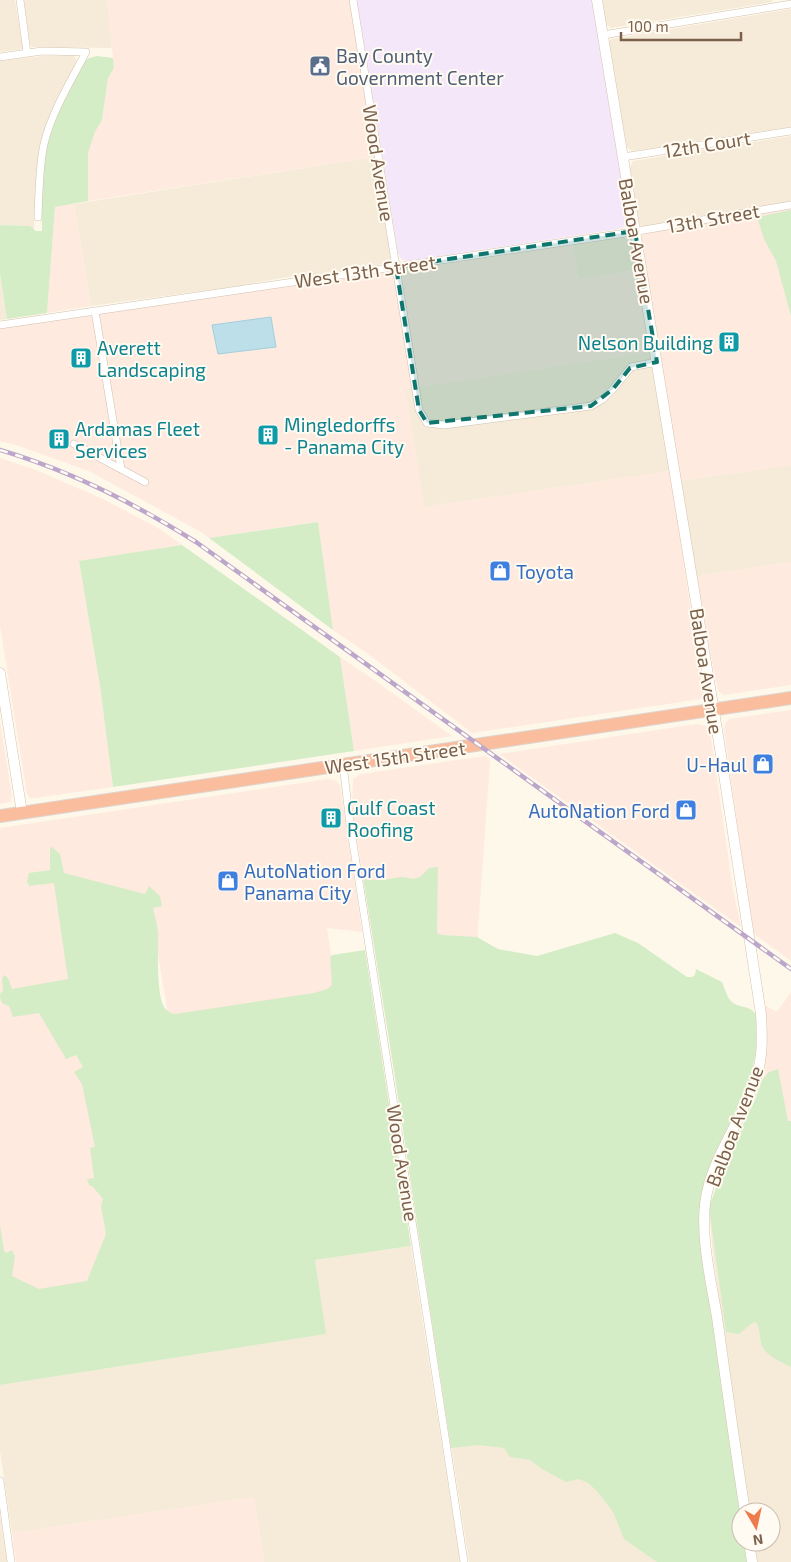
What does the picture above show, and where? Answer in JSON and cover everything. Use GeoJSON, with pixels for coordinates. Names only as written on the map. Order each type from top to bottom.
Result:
{"type":"FeatureCollection","features":[{"type":"Feature","properties":{"kind":"highway","name":"West 15th Street"},"geometry":{"type":"LineString","coordinates":[[0,816],[791,698]]}},
{"type":"Feature","properties":{"kind":"street"},"geometry":{"type":"LineString","coordinates":[[20,0],[27,53]]}},
{"type":"Feature","properties":{"kind":"street","name":"Wood Avenue"},"geometry":{"type":"LineString","coordinates":[[353,0],[419,410],[427,423],[444,425],[591,406],[603,399],[631,367],[657,362]]}},
{"type":"Feature","properties":{"kind":"street","name":"Balboa Avenue"},"geometry":{"type":"LineString","coordinates":[[597,0],[714,709],[760,1007],[762,1031],[760,1060],[755,1080],[713,1171],[707,1191],[705,1209],[710,1270],[743,1502]]}},
{"type":"Feature","properties":{"kind":"street"},"geometry":{"type":"LineString","coordinates":[[603,35],[791,4]]}},
{"type":"Feature","properties":{"kind":"street"},"geometry":{"type":"LineString","coordinates":[[0,56],[48,51],[86,52],[61,100],[46,138],[42,154],[38,218]]}},
{"type":"Feature","properties":{"kind":"street","name":"12th Court"},"geometry":{"type":"LineString","coordinates":[[623,157],[791,132]]}},
{"type":"Feature","properties":{"kind":"street","name":"13th Street"},"geometry":{"type":"LineString","coordinates":[[635,231],[791,205]]}},
{"type":"Feature","properties":{"kind":"street","name":"West 13th Street"},"geometry":{"type":"LineString","coordinates":[[0,325],[635,231]]}},
{"type":"Feature","properties":{"kind":"street"},"geometry":{"type":"LineString","coordinates":[[95,311],[122,469]]}},
{"type":"Feature","properties":{"kind":"street"},"geometry":{"type":"LineString","coordinates":[[74,444],[145,482]]}},
{"type":"Feature","properties":{"kind":"street"},"geometry":{"type":"LineString","coordinates":[[0,673],[22,813]]}},
{"type":"Feature","properties":{"kind":"street","name":"Wood Avenue"},"geometry":{"type":"LineString","coordinates":[[343,764],[350,824],[464,1562]]}},
{"type":"Feature","properties":{"kind":"street"},"geometry":{"type":"LineString","coordinates":[[0,1480],[12,1562]]}},
{"type":"Feature","properties":{"kind":"highlighted area"},"geometry":{"type":"Polygon","coordinates":[[[635,231],[657,362],[630,368],[613,389],[591,406],[427,423],[419,410],[396,267],[635,231]]]}},
{"type":"Feature","properties":{"kind":"shaded area"},"geometry":{"type":"Polygon","coordinates":[[[0,0],[15,0],[23,49],[0,52],[0,0]]]}},
{"type":"Feature","properties":{"kind":"shaded area"},"geometry":{"type":"Polygon","coordinates":[[[24,0],[107,0],[112,48],[33,47],[30,45],[24,0]]]}},
{"type":"Feature","properties":{"kind":"shaded area"},"geometry":{"type":"Polygon","coordinates":[[[107,0],[350,0],[375,157],[88,201],[88,153],[95,132],[102,120],[108,78],[114,68],[107,0]]]}},
{"type":"Feature","properties":{"kind":"shaded area"},"geometry":{"type":"Polygon","coordinates":[[[357,0],[592,0],[629,218],[625,226],[619,229],[407,261],[401,259],[398,253],[357,0]]]}},
{"type":"Feature","properties":{"kind":"shaded area"},"geometry":{"type":"Polygon","coordinates":[[[602,0],[772,0],[773,2],[611,28],[605,23],[602,0]]]}},
{"type":"Feature","properties":{"kind":"shaded area"},"geometry":{"type":"Polygon","coordinates":[[[791,9],[791,127],[633,151],[627,148],[609,42],[611,39],[791,9]]]}},
{"type":"Feature","properties":{"kind":"shaded area"},"geometry":{"type":"Polygon","coordinates":[[[73,55],[76,58],[76,65],[37,166],[34,230],[29,226],[0,225],[0,61],[73,55]]]}},
{"type":"Feature","properties":{"kind":"shaded area"},"geometry":{"type":"Polygon","coordinates":[[[791,136],[791,203],[643,227],[638,223],[630,168],[633,161],[791,136]]]}},
{"type":"Feature","properties":{"kind":"shaded area"},"geometry":{"type":"Polygon","coordinates":[[[375,157],[390,261],[383,264],[299,277],[293,276],[238,286],[91,306],[74,204],[375,157]]]}},
{"type":"Feature","properties":{"kind":"shaded area"},"geometry":{"type":"Polygon","coordinates":[[[74,204],[91,306],[47,313],[55,206],[74,204]]]}},
{"type":"Feature","properties":{"kind":"shaded area"},"geometry":{"type":"Polygon","coordinates":[[[791,208],[791,465],[680,481],[642,236],[646,232],[791,208]]]}},
{"type":"Feature","properties":{"kind":"shaded area"},"geometry":{"type":"Polygon","coordinates":[[[626,238],[633,245],[637,271],[578,279],[573,245],[626,238]]]}},
{"type":"Feature","properties":{"kind":"shaded area"},"geometry":{"type":"Polygon","coordinates":[[[573,245],[578,279],[637,271],[650,352],[406,389],[424,507],[670,471],[703,693],[701,699],[472,733],[367,653],[333,630],[318,522],[209,538],[89,471],[0,441],[0,328],[573,245]]]}},
{"type":"Feature","properties":{"kind":"shaded area"},"geometry":{"type":"Polygon","coordinates":[[[0,274],[7,319],[0,320],[0,274]]]}},
{"type":"Feature","properties":{"kind":"shaded area"},"geometry":{"type":"Polygon","coordinates":[[[650,352],[670,471],[424,507],[405,389],[650,352]]]}},
{"type":"Feature","properties":{"kind":"shaded area"},"geometry":{"type":"Polygon","coordinates":[[[0,458],[36,470],[103,499],[158,528],[182,545],[79,562],[100,686],[113,787],[35,798],[30,798],[27,794],[0,626],[0,458]]]}},
{"type":"Feature","properties":{"kind":"shaded area"},"geometry":{"type":"Polygon","coordinates":[[[791,465],[791,562],[702,575],[697,578],[680,481],[791,465]]]}},
{"type":"Feature","properties":{"kind":"shaded area"},"geometry":{"type":"Polygon","coordinates":[[[791,562],[791,685],[723,695],[716,683],[697,578],[702,575],[791,562]]]}},
{"type":"Feature","properties":{"kind":"shaded area"},"geometry":{"type":"Polygon","coordinates":[[[340,657],[367,675],[452,736],[354,751],[340,657]]]}},
{"type":"Feature","properties":{"kind":"shaded area","name":"U-Haul"},"geometry":{"type":"Polygon","coordinates":[[[791,710],[791,961],[753,933],[724,730],[725,724],[729,719],[791,710]]]}},
{"type":"Feature","properties":{"kind":"shaded area"},"geometry":{"type":"Polygon","coordinates":[[[0,721],[12,797],[10,802],[0,804],[0,721]]]}},
{"type":"Feature","properties":{"kind":"shaded area"},"geometry":{"type":"Polygon","coordinates":[[[696,724],[706,726],[710,731],[733,890],[741,927],[499,754],[696,724]]]}},
{"type":"Feature","properties":{"kind":"shaded area"},"geometry":{"type":"Polygon","coordinates":[[[485,756],[490,760],[477,945],[372,933],[352,808],[353,779],[361,774],[485,756]]]}},
{"type":"Feature","properties":{"kind":"shaded area"},"geometry":{"type":"Polygon","coordinates":[[[328,779],[335,780],[340,785],[362,932],[327,928],[337,995],[169,1021],[149,901],[121,1285],[0,1304],[0,828],[328,779]]]}},
{"type":"Feature","properties":{"kind":"shaded area"},"geometry":{"type":"Polygon","coordinates":[[[791,992],[791,1181],[775,1077],[759,1079],[764,1005],[777,1012],[791,992]]]}},
{"type":"Feature","properties":{"kind":"shaded area"},"geometry":{"type":"Polygon","coordinates":[[[791,1194],[791,1562],[756,1562],[754,1552],[781,1552],[781,1502],[748,1502],[713,1255],[709,1207],[791,1194]]]}},
{"type":"Feature","properties":{"kind":"shaded area"},"geometry":{"type":"Polygon","coordinates":[[[702,1196],[704,1259],[738,1502],[731,1502],[731,1552],[746,1552],[747,1562],[469,1562],[420,1242],[702,1196]]]}},
{"type":"Feature","properties":{"kind":"shaded area"},"geometry":{"type":"Polygon","coordinates":[[[411,1246],[460,1562],[264,1562],[254,1497],[12,1533],[0,1451],[0,1385],[325,1334],[315,1260],[411,1246]]]}},
{"type":"Feature","properties":{"kind":"shaded area"},"geometry":{"type":"Polygon","coordinates":[[[254,1497],[264,1562],[16,1562],[12,1533],[254,1497]]]}},
{"type":"Feature","properties":{"kind":"shaded area"},"geometry":{"type":"Polygon","coordinates":[[[0,1515],[7,1562],[0,1562],[0,1515]]]}},
{"type":"Feature","properties":{"kind":"green space"},"geometry":{"type":"Polygon","coordinates":[[[97,56],[113,58],[114,68],[108,78],[102,120],[95,132],[88,153],[88,201],[55,207],[47,313],[7,319],[0,274],[0,225],[30,226],[36,231],[42,231],[42,170],[49,138],[62,104],[85,61],[97,56]]]}},
{"type":"Feature","properties":{"kind":"green space"},"geometry":{"type":"Polygon","coordinates":[[[791,210],[791,316],[776,261],[764,239],[757,217],[791,210]]]}},
{"type":"Feature","properties":{"kind":"green space"},"geometry":{"type":"Polygon","coordinates":[[[318,522],[333,630],[209,538],[318,522]]]}},
{"type":"Feature","properties":{"kind":"green space"},"geometry":{"type":"Polygon","coordinates":[[[182,545],[340,657],[354,751],[113,787],[100,686],[79,561],[182,545]]]}},
{"type":"Feature","properties":{"kind":"green space"},"geometry":{"type":"Polygon","coordinates":[[[52,847],[60,854],[64,873],[145,894],[149,886],[160,896],[162,906],[153,908],[158,931],[160,991],[164,1007],[173,1014],[314,993],[327,989],[332,985],[330,957],[332,955],[365,950],[411,1246],[315,1260],[326,1334],[0,1385],[0,1225],[4,1251],[6,1253],[12,1250],[15,1256],[12,1276],[39,1289],[87,1281],[106,1234],[101,1206],[103,1199],[89,1185],[87,1179],[94,1178],[90,1148],[95,1147],[82,1084],[74,1072],[83,1067],[76,1055],[66,1059],[39,1013],[13,1017],[9,1006],[1,1001],[0,997],[3,991],[2,979],[4,975],[8,978],[12,989],[68,979],[54,883],[29,886],[27,881],[29,873],[50,870],[50,848],[52,847]]]}},
{"type":"Feature","properties":{"kind":"green space"},"geometry":{"type":"Polygon","coordinates":[[[438,867],[437,933],[477,937],[498,949],[537,956],[615,933],[638,943],[687,977],[695,975],[696,969],[722,982],[731,1001],[751,1009],[756,1015],[756,1053],[749,1082],[709,1168],[704,1259],[738,1502],[731,1502],[731,1552],[746,1552],[747,1562],[657,1562],[624,1539],[613,1512],[597,1491],[588,1483],[579,1479],[566,1482],[530,1460],[510,1457],[504,1448],[479,1445],[451,1448],[363,877],[373,880],[402,877],[415,879],[429,868],[438,867]]]}},
{"type":"Feature","properties":{"kind":"green space"},"geometry":{"type":"Polygon","coordinates":[[[778,1069],[788,1121],[791,1121],[791,1367],[764,1350],[756,1322],[739,1334],[726,1332],[709,1207],[727,1158],[755,1100],[762,1080],[769,1072],[778,1069]]]}},
{"type":"Feature","properties":{"kind":"water"},"geometry":{"type":"Polygon","coordinates":[[[271,317],[276,347],[218,354],[212,325],[271,317]]]}},
{"type":"Feature","properties":{"kind":"railway"},"geometry":{"type":"LineString","coordinates":[[0,450],[52,468],[101,489],[149,514],[196,542],[791,969]]}},
{"type":"Feature","properties":{"kind":"place","name":"Bay County Government Center"},"geometry":{"type":"Point","coordinates":[320,66]}},
{"type":"Feature","properties":{"kind":"place","name":"Nelson Building"},"geometry":{"type":"Point","coordinates":[729,342]}},
{"type":"Feature","properties":{"kind":"place","name":"Averett Landscaping"},"geometry":{"type":"Point","coordinates":[81,358]}},
{"type":"Feature","properties":{"kind":"place","name":"Mingledorffs - Panama City"},"geometry":{"type":"Point","coordinates":[268,435]}},
{"type":"Feature","properties":{"kind":"place","name":"Ardamas Fleet Services"},"geometry":{"type":"Point","coordinates":[59,439]}},
{"type":"Feature","properties":{"kind":"place","name":"Toyota"},"geometry":{"type":"Point","coordinates":[500,571]}},
{"type":"Feature","properties":{"kind":"place","name":"U-Haul"},"geometry":{"type":"Point","coordinates":[763,764]}},
{"type":"Feature","properties":{"kind":"place","name":"AutoNation Ford"},"geometry":{"type":"Point","coordinates":[686,810]}},
{"type":"Feature","properties":{"kind":"place","name":"Gulf Coast Roofing"},"geometry":{"type":"Point","coordinates":[331,818]}},
{"type":"Feature","properties":{"kind":"place","name":"AutoNation Ford Panama City"},"geometry":{"type":"Point","coordinates":[228,881]}}]}
